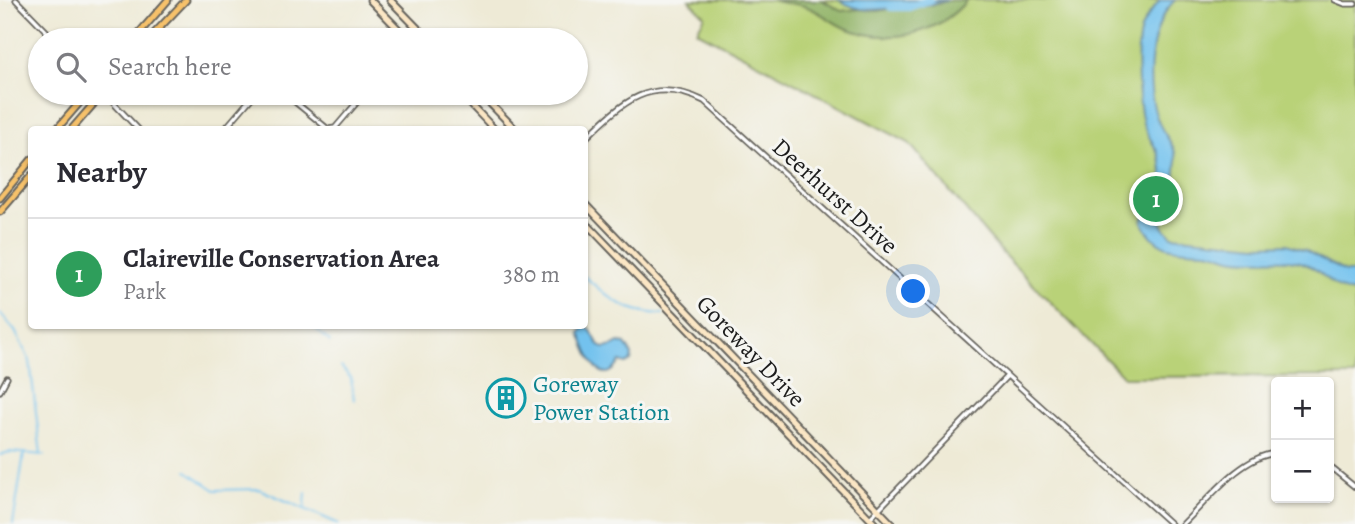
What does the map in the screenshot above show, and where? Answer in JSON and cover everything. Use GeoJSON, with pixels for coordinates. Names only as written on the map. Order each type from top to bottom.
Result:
{"type":"FeatureCollection","features":[{"type":"Feature","properties":{"kind":"main road"},"geometry":{"type":"LineString","coordinates":[[143,28],[167,0]]}},
{"type":"Feature","properties":{"kind":"main road"},"geometry":{"type":"LineString","coordinates":[[159,28],[186,0]]}},
{"type":"Feature","properties":{"kind":"main road"},"geometry":{"type":"LineString","coordinates":[[370,0],[398,28]]}},
{"type":"Feature","properties":{"kind":"main road"},"geometry":{"type":"LineString","coordinates":[[390,0],[416,28]]}},
{"type":"Feature","properties":{"kind":"main road"},"geometry":{"type":"LineString","coordinates":[[59,126],[78,105]]}},
{"type":"Feature","properties":{"kind":"main road"},"geometry":{"type":"LineString","coordinates":[[74,126],[93,105]]}},
{"type":"Feature","properties":{"kind":"main road"},"geometry":{"type":"LineString","coordinates":[[471,105],[491,126]]}},
{"type":"Feature","properties":{"kind":"main road"},"geometry":{"type":"LineString","coordinates":[[492,105],[512,126]]}},
{"type":"Feature","properties":{"kind":"main road"},"geometry":{"type":"LineString","coordinates":[[0,198],[28,164]]}},
{"type":"Feature","properties":{"kind":"main road"},"geometry":{"type":"LineString","coordinates":[[0,212],[28,180]]}},
{"type":"Feature","properties":{"kind":"main road","name":"Goreway Drive"},"geometry":{"type":"LineString","coordinates":[[588,207],[892,524]]}},
{"type":"Feature","properties":{"kind":"main road","name":"Goreway Drive"},"geometry":{"type":"LineString","coordinates":[[588,225],[875,524]]}},
{"type":"Feature","properties":{"kind":"street"},"geometry":{"type":"LineString","coordinates":[[16,0],[43,28]]}},
{"type":"Feature","properties":{"kind":"street"},"geometry":{"type":"LineString","coordinates":[[1335,0],[1355,4]]}},
{"type":"Feature","properties":{"kind":"street","name":"Deerhurst Drive"},"geometry":{"type":"LineString","coordinates":[[588,136],[622,104],[644,93],[674,90],[704,100],[1171,524]]}},
{"type":"Feature","properties":{"kind":"street"},"geometry":{"type":"LineString","coordinates":[[115,105],[135,126]]}},
{"type":"Feature","properties":{"kind":"street"},"geometry":{"type":"LineString","coordinates":[[227,126],[245,105]]}},
{"type":"Feature","properties":{"kind":"street"},"geometry":{"type":"LineString","coordinates":[[299,105],[324,126]]}},
{"type":"Feature","properties":{"kind":"street"},"geometry":{"type":"LineString","coordinates":[[337,126],[355,105]]}},
{"type":"Feature","properties":{"kind":"street"},"geometry":{"type":"LineString","coordinates":[[870,518],[1007,376]]}},
{"type":"Feature","properties":{"kind":"street"},"geometry":{"type":"LineString","coordinates":[[0,391],[8,378]]}},
{"type":"Feature","properties":{"kind":"street"},"geometry":{"type":"LineString","coordinates":[[1183,524],[1239,469],[1256,458],[1271,454]]}},
{"type":"Feature","properties":{"kind":"street"},"geometry":{"type":"LineString","coordinates":[[1334,470],[1355,486]]}},
{"type":"Feature","properties":{"kind":"green space"},"geometry":{"type":"Polygon","coordinates":[[[689,0],[1355,0],[1355,376],[1124,377],[1004,255],[909,143],[697,31],[705,16],[689,0]]]}},
{"type":"Feature","properties":{"kind":"green space"},"geometry":{"type":"Polygon","coordinates":[[[772,0],[822,0],[841,11],[877,11],[938,4],[948,0],[967,0],[955,13],[926,30],[877,36],[843,27],[809,8],[772,0]]]}},
{"type":"Feature","properties":{"kind":"water"},"geometry":{"type":"Polygon","coordinates":[[[839,0],[948,0],[871,10],[839,0]]]}},
{"type":"Feature","properties":{"kind":"water"},"geometry":{"type":"Polygon","coordinates":[[[1160,0],[1175,0],[1159,26],[1150,76],[1154,109],[1174,148],[1176,161],[1173,187],[1160,219],[1164,228],[1172,236],[1257,245],[1287,244],[1305,250],[1345,272],[1355,272],[1355,293],[1340,288],[1315,269],[1300,262],[1239,259],[1208,251],[1176,249],[1161,244],[1148,232],[1142,222],[1162,173],[1160,158],[1145,129],[1141,114],[1138,47],[1144,23],[1160,0]]]}},
{"type":"Feature","properties":{"kind":"water"},"geometry":{"type":"Polygon","coordinates":[[[583,329],[590,329],[604,348],[619,343],[625,344],[632,355],[631,361],[626,364],[620,362],[606,373],[600,371],[590,358],[580,333],[583,329]]]}},
{"type":"Feature","properties":{"kind":"waterway"},"geometry":{"type":"LineString","coordinates":[[891,7],[909,7],[929,0]]}},
{"type":"Feature","properties":{"kind":"waterway"},"geometry":{"type":"LineString","coordinates":[[588,280],[602,292],[629,308],[663,314]]}},
{"type":"Feature","properties":{"kind":"waterway"},"geometry":{"type":"LineString","coordinates":[[0,313],[15,331],[30,361],[41,455]]}},
{"type":"Feature","properties":{"kind":"waterway"},"geometry":{"type":"LineString","coordinates":[[316,329],[330,342]]}},
{"type":"Feature","properties":{"kind":"waterway"},"geometry":{"type":"LineString","coordinates":[[341,367],[351,378],[354,400]]}},
{"type":"Feature","properties":{"kind":"waterway"},"geometry":{"type":"LineString","coordinates":[[0,455],[9,452],[44,455]]}},
{"type":"Feature","properties":{"kind":"waterway"},"geometry":{"type":"LineString","coordinates":[[13,524],[24,454]]}},
{"type":"Feature","properties":{"kind":"waterway"},"geometry":{"type":"LineString","coordinates":[[187,471],[215,490],[259,489],[339,524]]}},
{"type":"Feature","properties":{"kind":"waterway"},"geometry":{"type":"LineString","coordinates":[[305,506],[306,493]]}},
{"type":"Feature","properties":{"kind":"place","name":"Claireville Conservation Area"},"geometry":{"type":"Point","coordinates":[1156,199]}},
{"type":"Feature","properties":{"kind":"place","name":"Goreway Power Station"},"geometry":{"type":"Point","coordinates":[506,398]}}]}
